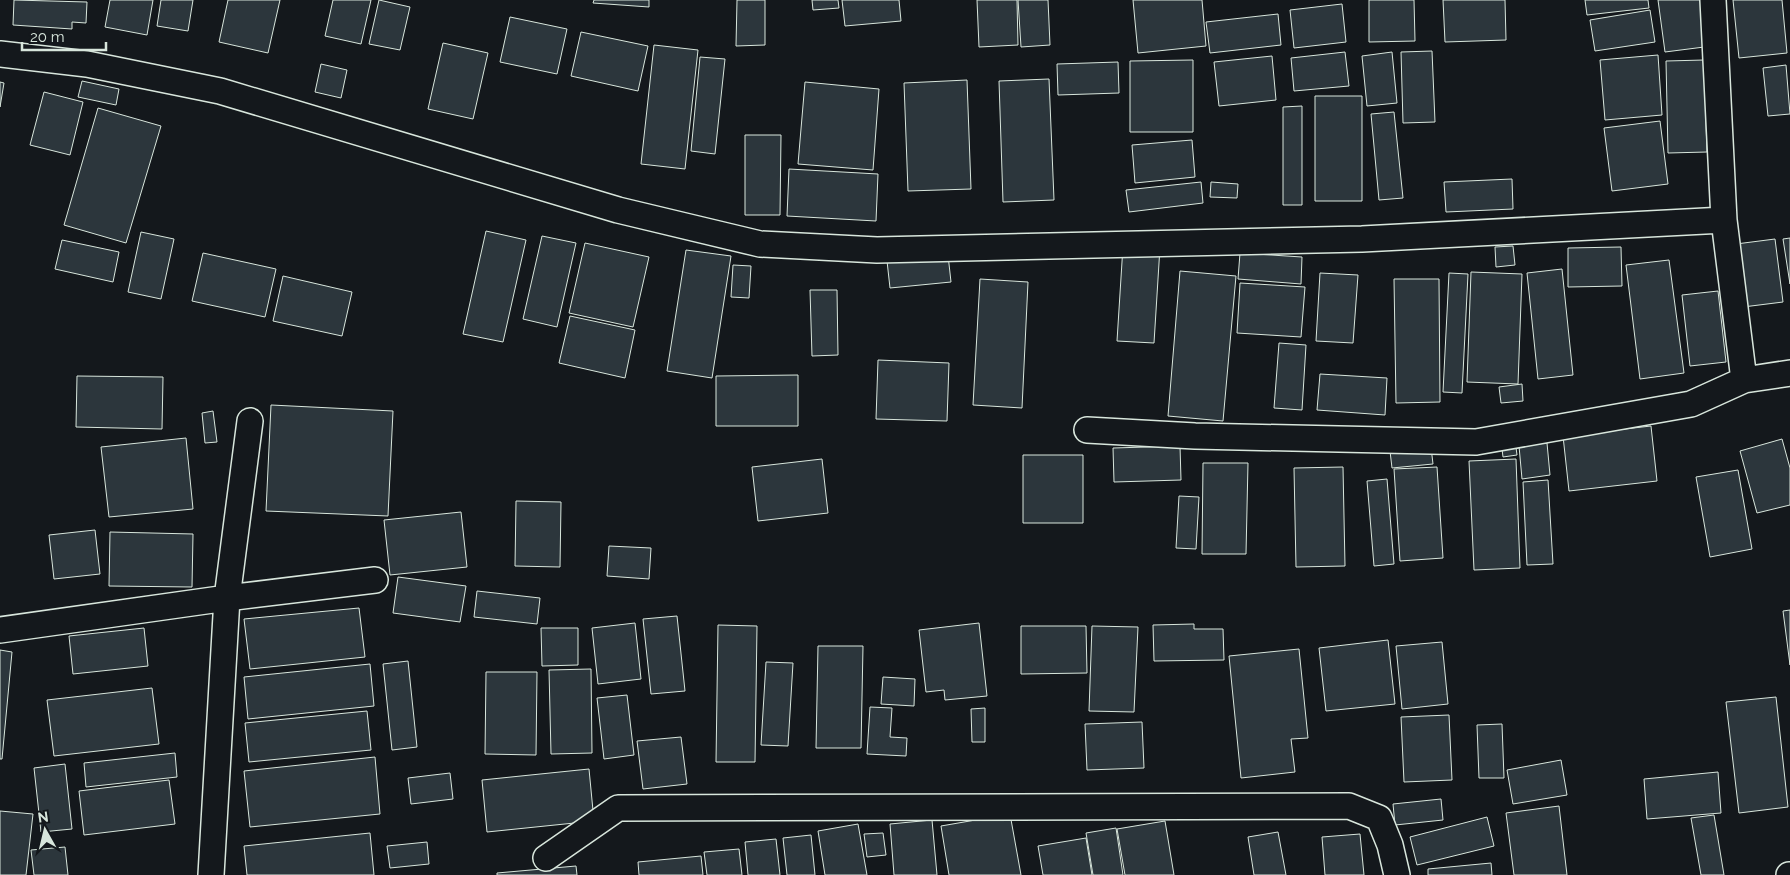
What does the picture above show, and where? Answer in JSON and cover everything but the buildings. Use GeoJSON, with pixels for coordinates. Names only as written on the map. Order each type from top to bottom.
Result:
{"type":"FeatureCollection","features":[{"type":"Feature","properties":{"kind":"street"},"geometry":{"type":"LineString","coordinates":[[1714,0],[1724,220],[1744,380]]}},
{"type":"Feature","properties":{"kind":"street"},"geometry":{"type":"LineString","coordinates":[[0,54],[87,64],[220,91],[618,210],[760,244],[877,250],[1333,240],[1724,220]]}},
{"type":"Feature","properties":{"kind":"street"},"geometry":{"type":"LineString","coordinates":[[1087,430],[1194,436],[1476,442],[1691,404],[1744,380],[1790,373]]}},
{"type":"Feature","properties":{"kind":"street"},"geometry":{"type":"LineString","coordinates":[[211,875],[227,598],[250,421]]}},
{"type":"Feature","properties":{"kind":"street"},"geometry":{"type":"LineString","coordinates":[[0,630],[227,598],[375,580]]}},
{"type":"Feature","properties":{"kind":"street"},"geometry":{"type":"LineString","coordinates":[[546,858],[618,808],[1349,806],[1379,818],[1390,845],[1397,875]]}}]}
